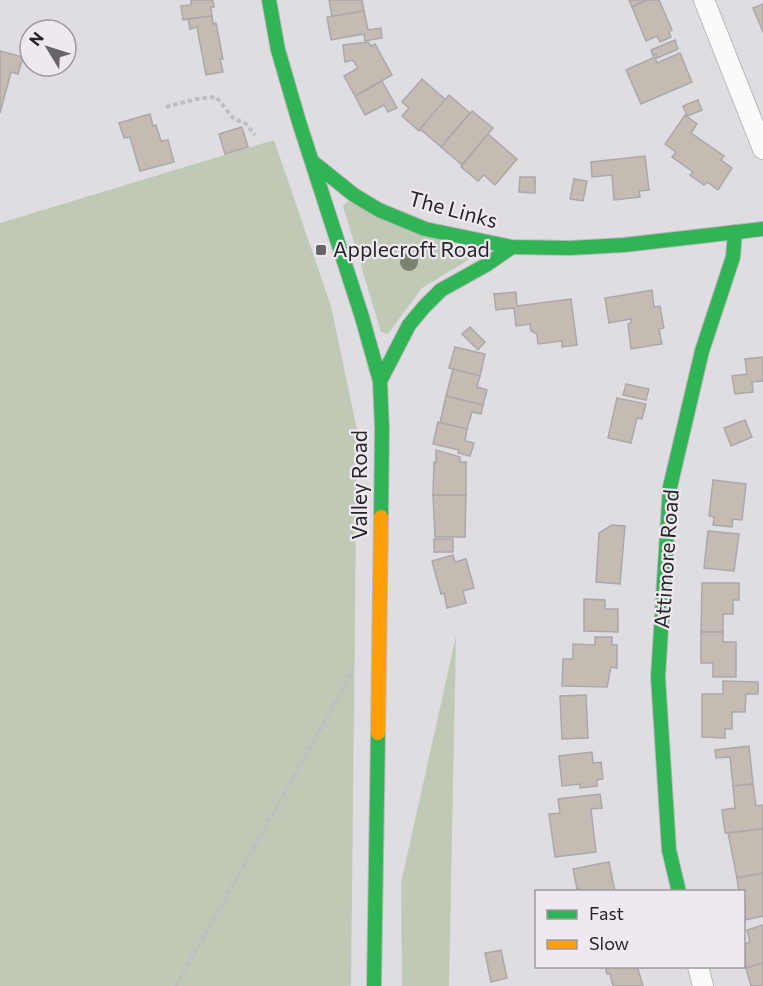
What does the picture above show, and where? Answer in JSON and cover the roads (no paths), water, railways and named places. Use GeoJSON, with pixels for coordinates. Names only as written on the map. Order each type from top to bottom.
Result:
{"type":"FeatureCollection","features":[{"type":"Feature","properties":{"kind":"street","name":"Valley Road"},"geometry":{"type":"LineString","coordinates":[[269,0],[278,50],[380,381],[382,429],[374,986]]}},
{"type":"Feature","properties":{"kind":"street"},"geometry":{"type":"LineString","coordinates":[[704,0],[763,149]]}},
{"type":"Feature","properties":{"kind":"street","name":"The Links"},"geometry":{"type":"LineString","coordinates":[[314,163],[347,190],[379,210],[425,229],[512,247]]}},
{"type":"Feature","properties":{"kind":"street"},"geometry":{"type":"LineString","coordinates":[[512,247],[570,248],[624,245],[763,229]]}},
{"type":"Feature","properties":{"kind":"street","name":"Attimore Road"},"geometry":{"type":"LineString","coordinates":[[679,890],[669,850],[658,677],[670,488],[702,351],[733,257],[735,232]]}},
{"type":"Feature","properties":{"kind":"street","name":"The Links"},"geometry":{"type":"LineString","coordinates":[[380,381],[409,325],[424,307],[441,291],[512,247]]}},
{"type":"Feature","properties":{"kind":"street"},"geometry":{"type":"LineString","coordinates":[[698,968],[703,986]]}},
{"type":"Feature","properties":{"kind":"place","name":"Applecroft Road"},"geometry":{"type":"Point","coordinates":[321,250]}}]}
